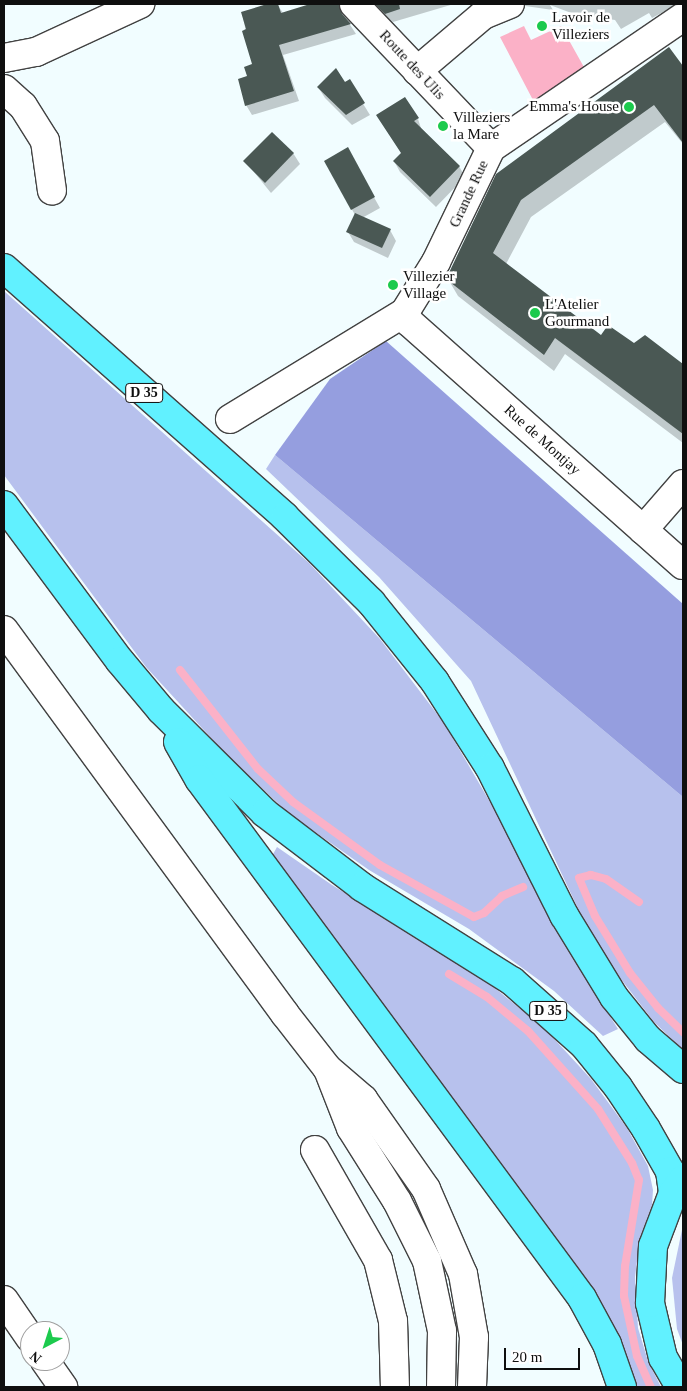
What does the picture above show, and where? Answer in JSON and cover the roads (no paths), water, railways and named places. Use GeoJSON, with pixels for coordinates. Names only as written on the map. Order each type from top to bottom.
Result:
{"type":"FeatureCollection","features":[{"type":"Feature","properties":{"kind":"main road","name":"D 35"},"geometry":{"type":"LineString","coordinates":[[4,268],[284,517],[371,602],[435,682],[490,768],[564,915],[614,997],[648,1039],[683,1068]]}},
{"type":"Feature","properties":{"kind":"main road","name":"D 35"},"geometry":{"type":"LineString","coordinates":[[4,505],[120,661],[160,710],[265,813],[316,855],[512,981],[550,1013],[584,1045],[618,1087],[678,1186]]}},
{"type":"Feature","properties":{"kind":"main road"},"geometry":{"type":"LineString","coordinates":[[160,710],[199,779],[582,1298],[607,1344],[622,1387]]}},
{"type":"Feature","properties":{"kind":"main road"},"geometry":{"type":"LineString","coordinates":[[678,1186],[653,1246],[650,1303],[663,1358],[680,1387]]}},
{"type":"Feature","properties":{"kind":"street"},"geometry":{"type":"LineString","coordinates":[[4,58],[36,52],[140,4]]}},
{"type":"Feature","properties":{"kind":"street","name":"Route des Ulis"},"geometry":{"type":"LineString","coordinates":[[354,4],[490,148]]}},
{"type":"Feature","properties":{"kind":"street"},"geometry":{"type":"LineString","coordinates":[[417,71],[481,9],[510,4]]}},
{"type":"Feature","properties":{"kind":"street","name":"Grande Rue"},"geometry":{"type":"LineString","coordinates":[[405,312],[436,262],[490,148],[683,16]]}},
{"type":"Feature","properties":{"kind":"street"},"geometry":{"type":"LineString","coordinates":[[4,89],[23,106],[45,140],[52,191]]}},
{"type":"Feature","properties":{"kind":"street"},"geometry":{"type":"LineString","coordinates":[[230,419],[405,312]]}},
{"type":"Feature","properties":{"kind":"street","name":"Rue de Montjay"},"geometry":{"type":"LineString","coordinates":[[405,312],[409,322],[683,565]]}},
{"type":"Feature","properties":{"kind":"street"},"geometry":{"type":"LineString","coordinates":[[643,530],[683,484]]}},
{"type":"Feature","properties":{"kind":"street"},"geometry":{"type":"LineString","coordinates":[[4,630],[327,1068],[364,1100],[426,1189],[464,1274],[474,1337],[472,1387]]}},
{"type":"Feature","properties":{"kind":"street"},"geometry":{"type":"LineString","coordinates":[[327,1068],[351,1128],[397,1201],[427,1261],[442,1331],[441,1387]]}},
{"type":"Feature","properties":{"kind":"street"},"geometry":{"type":"LineString","coordinates":[[315,1150],[378,1260],[393,1321],[395,1387]]}},
{"type":"Feature","properties":{"kind":"street"},"geometry":{"type":"LineString","coordinates":[[4,1300],[20,1323]]}},
{"type":"Feature","properties":{"kind":"street"},"geometry":{"type":"LineString","coordinates":[[52,1371],[63,1387]]}},
{"type":"Feature","properties":{"kind":"waterway"},"geometry":{"type":"LineString","coordinates":[[180,670],[258,769],[293,802],[380,865],[474,917],[484,913],[502,896],[523,887]]}},
{"type":"Feature","properties":{"kind":"waterway"},"geometry":{"type":"LineString","coordinates":[[639,902],[606,879],[591,875],[579,878],[595,916],[630,973],[658,1008],[683,1032]]}},
{"type":"Feature","properties":{"kind":"waterway"},"geometry":{"type":"LineString","coordinates":[[449,974],[487,997],[528,1031],[598,1109],[632,1163],[639,1180],[625,1266],[624,1296],[637,1356],[651,1387]]}},
{"type":"Feature","properties":{"kind":"place","name":"Lavoir de Villeziers"},"geometry":{"type":"Point","coordinates":[542,26]}},
{"type":"Feature","properties":{"kind":"place","name":"Emma's House"},"geometry":{"type":"Point","coordinates":[629,107]}},
{"type":"Feature","properties":{"kind":"place","name":"Villeziers la Mare"},"geometry":{"type":"Point","coordinates":[443,126]}},
{"type":"Feature","properties":{"kind":"place","name":"Villezier Village"},"geometry":{"type":"Point","coordinates":[393,285]}},
{"type":"Feature","properties":{"kind":"place","name":"L'Atelier Gourmand"},"geometry":{"type":"Point","coordinates":[535,313]}}]}
